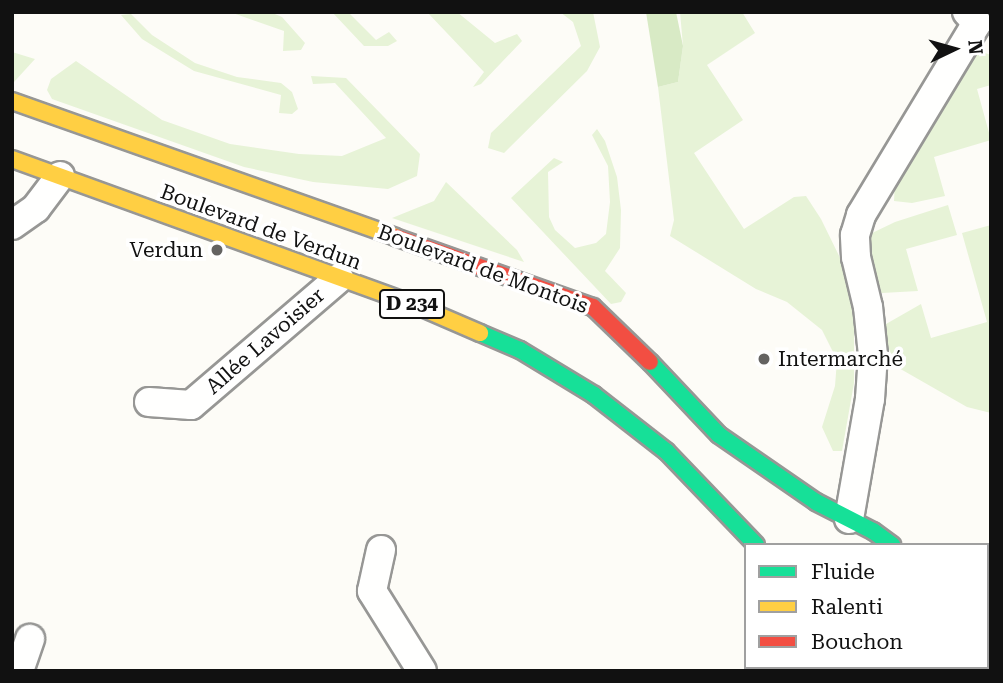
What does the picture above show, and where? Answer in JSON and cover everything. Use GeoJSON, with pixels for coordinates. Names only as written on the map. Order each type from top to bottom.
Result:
{"type":"FeatureCollection","features":[{"type":"Feature","properties":{"kind":"street"},"geometry":{"type":"LineString","coordinates":[[849,519],[870,399],[873,355],[868,307],[856,257],[855,235],[861,215],[978,20]]}},
{"type":"Feature","properties":{"kind":"street","name":"Boulevard de Montois"},"geometry":{"type":"LineString","coordinates":[[12,101],[593,307],[624,335],[719,435],[816,502],[889,543]]}},
{"type":"Feature","properties":{"kind":"street","name":"Boulevard de Verdun"},"geometry":{"type":"LineString","coordinates":[[12,159],[415,305],[520,350],[594,394],[666,452],[754,543]]}},
{"type":"Feature","properties":{"kind":"street"},"geometry":{"type":"LineString","coordinates":[[12,225],[36,208],[60,176]]}},
{"type":"Feature","properties":{"kind":"street","name":"Allée Lavoisier"},"geometry":{"type":"LineString","coordinates":[[149,402],[191,405],[339,278]]}},
{"type":"Feature","properties":{"kind":"street"},"geometry":{"type":"LineString","coordinates":[[381,550],[372,591],[422,671]]}},
{"type":"Feature","properties":{"kind":"street"},"geometry":{"type":"LineString","coordinates":[[19,671],[30,639]]}},
{"type":"Feature","properties":{"kind":"green space"},"geometry":{"type":"Polygon","coordinates":[[[230,12],[270,12],[282,17],[305,43],[301,50],[283,51],[284,31],[230,12]]]}},
{"type":"Feature","properties":{"kind":"green space"},"geometry":{"type":"Polygon","coordinates":[[[332,12],[348,12],[376,40],[389,32],[397,41],[388,46],[364,46],[332,12]]]}},
{"type":"Feature","properties":{"kind":"green space"},"geometry":{"type":"Polygon","coordinates":[[[427,12],[457,12],[495,43],[517,34],[522,41],[481,84],[473,87],[484,72],[427,12]]]}},
{"type":"Feature","properties":{"kind":"green space"},"geometry":{"type":"Polygon","coordinates":[[[560,12],[593,12],[600,47],[587,71],[504,153],[488,148],[491,133],[581,46],[573,22],[560,12]]]}},
{"type":"Feature","properties":{"kind":"green space"},"geometry":{"type":"Polygon","coordinates":[[[646,12],[676,12],[683,46],[678,82],[658,87],[646,12]]]}},
{"type":"Feature","properties":{"kind":"green space"},"geometry":{"type":"Polygon","coordinates":[[[680,12],[742,12],[755,33],[707,65],[743,120],[694,153],[744,229],[794,197],[806,196],[821,219],[846,270],[854,319],[854,383],[842,451],[833,451],[822,427],[835,386],[837,360],[822,330],[787,302],[756,289],[670,236],[674,220],[658,87],[678,82],[683,46],[680,12]]]}},
{"type":"Feature","properties":{"kind":"green space"},"geometry":{"type":"Polygon","coordinates":[[[131,14],[152,35],[195,63],[237,77],[281,83],[292,92],[298,109],[292,114],[279,113],[281,95],[194,71],[142,39],[121,15],[131,14]]]}},
{"type":"Feature","properties":{"kind":"green space"},"geometry":{"type":"Polygon","coordinates":[[[979,51],[991,55],[991,85],[977,89],[991,140],[934,157],[945,196],[912,203],[894,201],[895,181],[979,51]]]}},
{"type":"Feature","properties":{"kind":"green space"},"geometry":{"type":"Polygon","coordinates":[[[12,52],[35,59],[14,82],[12,82],[12,52]]]}},
{"type":"Feature","properties":{"kind":"green space"},"geometry":{"type":"Polygon","coordinates":[[[76,61],[162,120],[230,144],[299,154],[342,156],[386,138],[335,83],[313,84],[311,76],[346,78],[420,154],[417,176],[388,189],[313,182],[244,167],[52,99],[47,90],[51,79],[76,61]]]}},
{"type":"Feature","properties":{"kind":"green space"},"geometry":{"type":"Polygon","coordinates":[[[597,129],[605,141],[617,177],[621,210],[620,248],[605,271],[626,293],[621,302],[611,304],[511,198],[554,158],[563,162],[548,172],[549,217],[555,230],[575,248],[596,243],[606,234],[610,202],[608,166],[592,135],[597,129]]]}},
{"type":"Feature","properties":{"kind":"green space"},"geometry":{"type":"Polygon","coordinates":[[[446,182],[517,250],[524,262],[392,218],[434,201],[446,182]]]}},
{"type":"Feature","properties":{"kind":"green space"},"geometry":{"type":"Polygon","coordinates":[[[948,205],[957,235],[906,249],[918,291],[882,293],[872,286],[868,235],[895,222],[948,205]]]}},
{"type":"Feature","properties":{"kind":"green space"},"geometry":{"type":"Polygon","coordinates":[[[991,225],[991,413],[967,407],[897,367],[885,340],[886,324],[921,304],[931,338],[987,322],[962,233],[991,225]]]}},
{"type":"Feature","properties":{"kind":"traffic: fast"},"geometry":{"type":"LineString","coordinates":[[480,333],[520,350],[594,395],[666,451],[754,543]]}},
{"type":"Feature","properties":{"kind":"traffic: fast"},"geometry":{"type":"LineString","coordinates":[[650,362],[719,435],[816,502],[873,531],[889,543]]}},
{"type":"Feature","properties":{"kind":"traffic: slow"},"geometry":{"type":"LineString","coordinates":[[12,101],[395,237]]}},
{"type":"Feature","properties":{"kind":"traffic: slow"},"geometry":{"type":"LineString","coordinates":[[12,159],[415,305],[480,333]]}},
{"type":"Feature","properties":{"kind":"traffic: jam"},"geometry":{"type":"LineString","coordinates":[[395,237],[593,307],[650,362]]}},
{"type":"Feature","properties":{"kind":"place","name":"Verdun"},"geometry":{"type":"Point","coordinates":[217,250]}},
{"type":"Feature","properties":{"kind":"place","name":"Intermarché"},"geometry":{"type":"Point","coordinates":[764,359]}}]}
